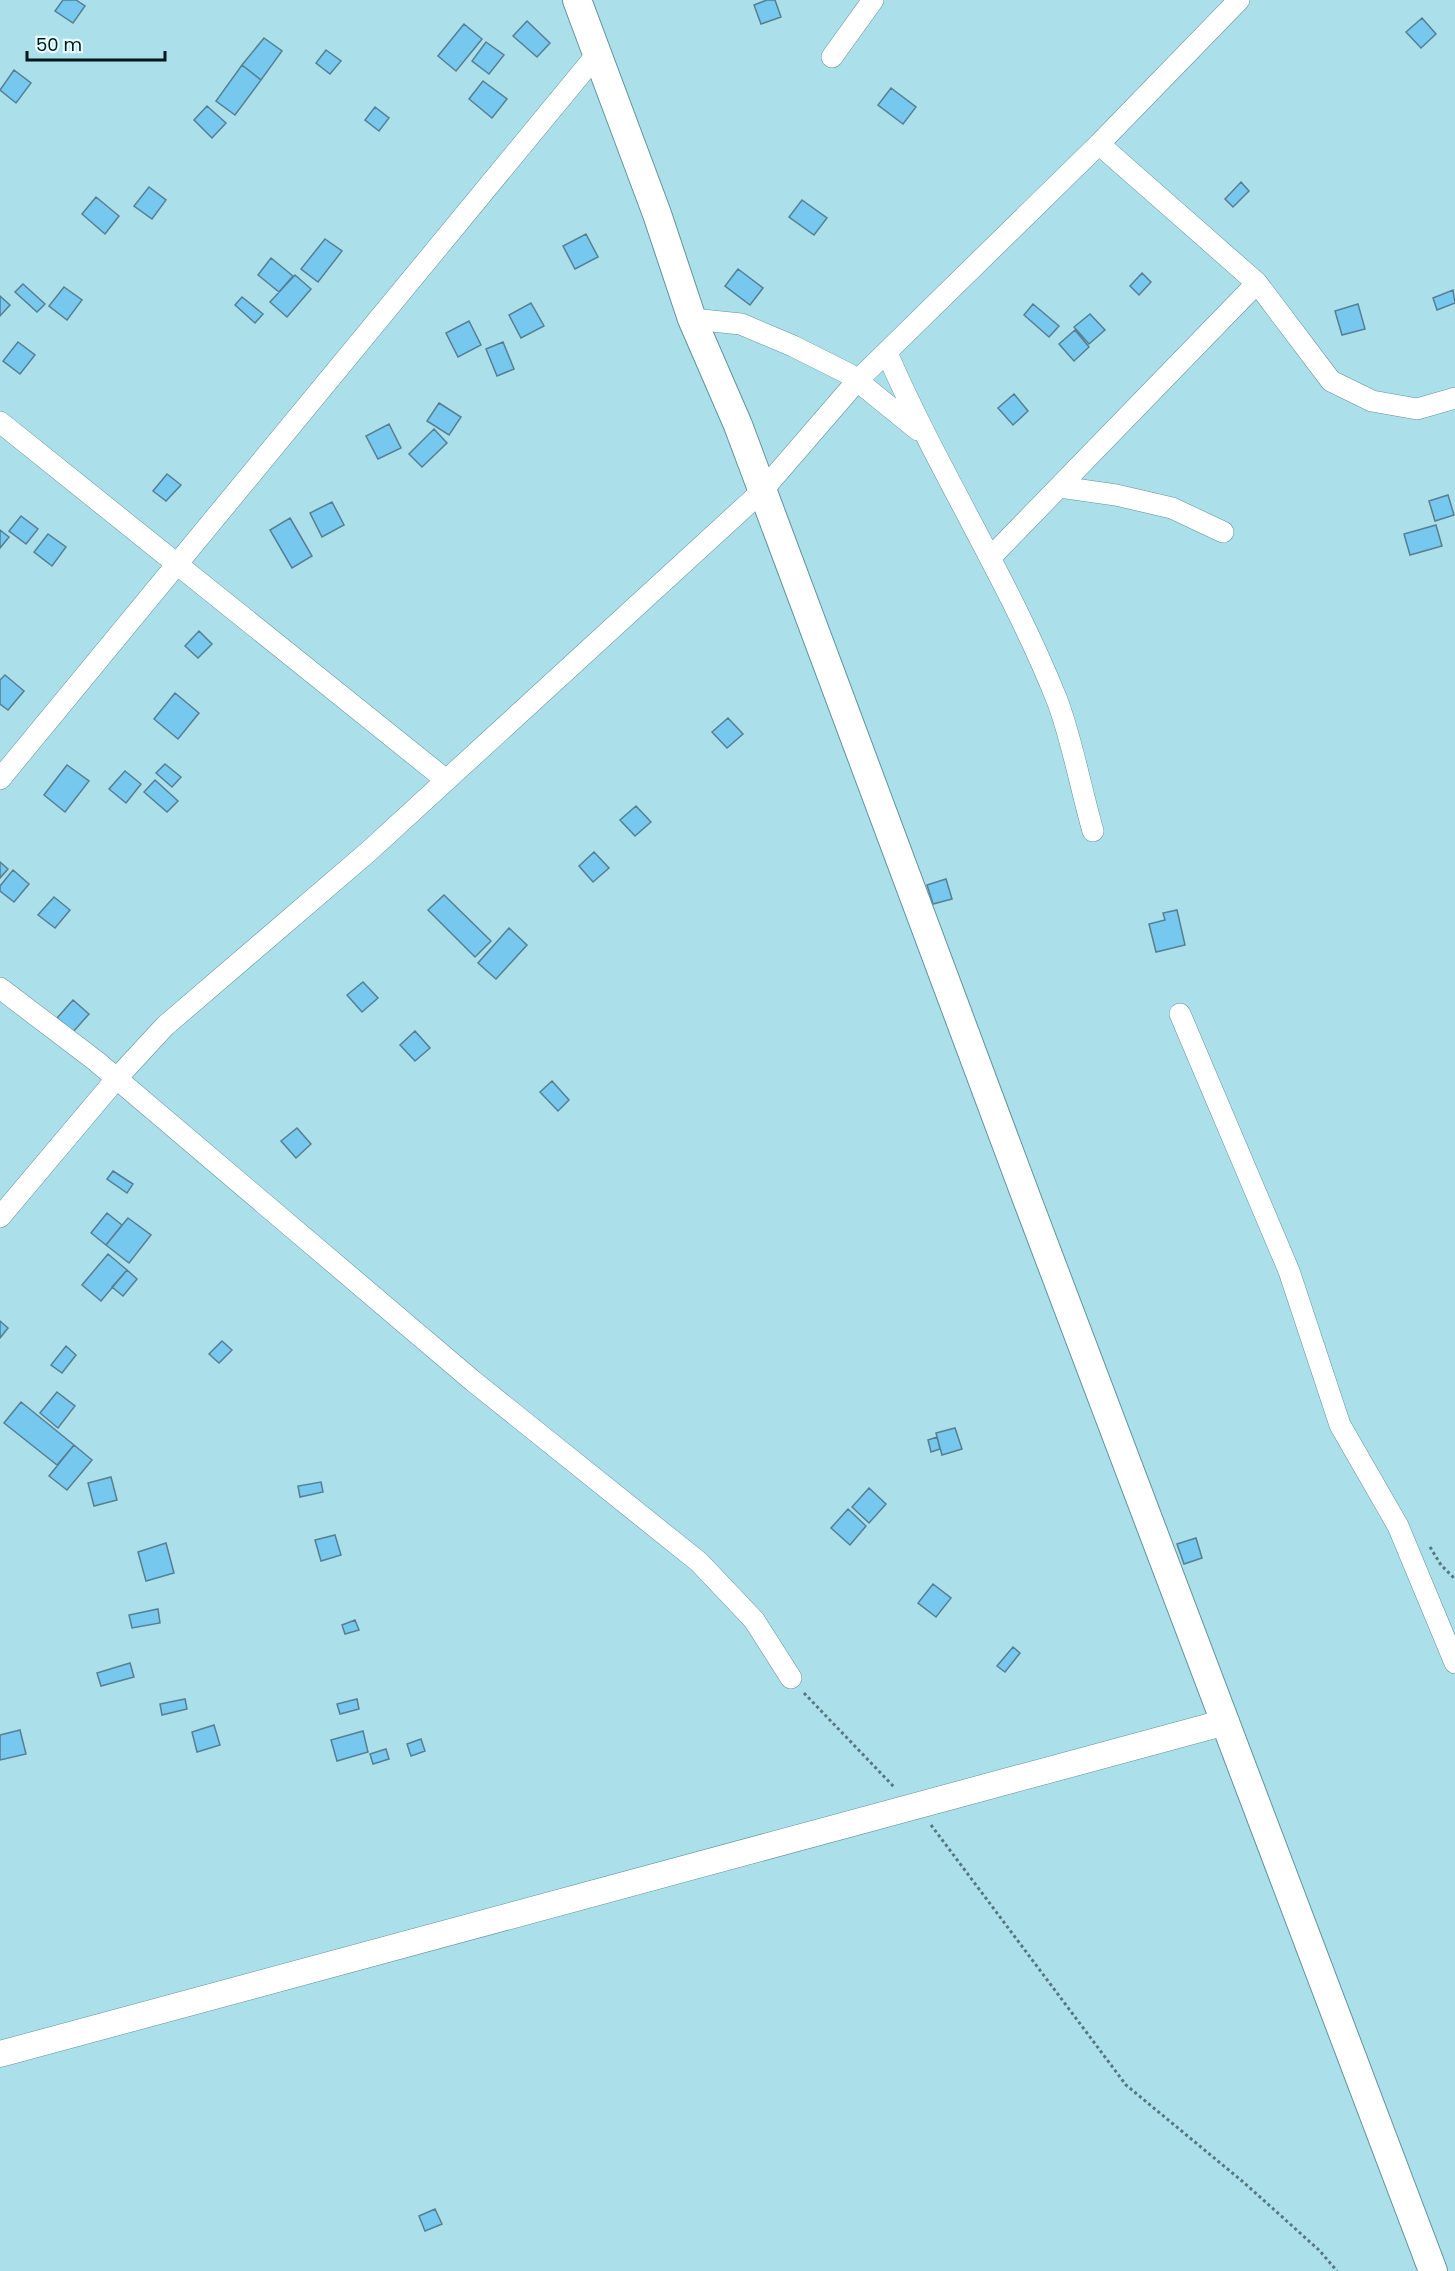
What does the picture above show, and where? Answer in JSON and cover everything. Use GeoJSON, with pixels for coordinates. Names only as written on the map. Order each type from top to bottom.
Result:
{"type":"FeatureCollection","features":[{"type":"Feature","properties":{"kind":"main road"},"geometry":{"type":"LineString","coordinates":[[583,3],[598,53],[692,319],[738,425],[1024,1191],[1433,2271]]}},
{"type":"Feature","properties":{"kind":"street"},"geometry":{"type":"LineString","coordinates":[[832,57],[873,0]]}},
{"type":"Feature","properties":{"kind":"street"},"geometry":{"type":"LineString","coordinates":[[0,1217],[117,1078],[165,1026],[368,852],[762,491],[857,381],[1099,144],[1239,0]]}},
{"type":"Feature","properties":{"kind":"street"},"geometry":{"type":"LineString","coordinates":[[0,779],[598,53]]}},
{"type":"Feature","properties":{"kind":"street"},"geometry":{"type":"LineString","coordinates":[[1099,144],[1257,283],[1331,381],[1372,401],[1417,409],[1455,398]]}},
{"type":"Feature","properties":{"kind":"street"},"geometry":{"type":"LineString","coordinates":[[990,558],[1257,283]]}},
{"type":"Feature","properties":{"kind":"street"},"geometry":{"type":"LineString","coordinates":[[692,319],[741,324],[793,346],[857,381],[923,434]]}},
{"type":"Feature","properties":{"kind":"street"},"geometry":{"type":"LineString","coordinates":[[887,353],[923,434],[990,558],[1057,701],[1093,831]]}},
{"type":"Feature","properties":{"kind":"street"},"geometry":{"type":"LineString","coordinates":[[0,422],[446,780]]}},
{"type":"Feature","properties":{"kind":"street"},"geometry":{"type":"LineString","coordinates":[[1060,487],[1116,495],[1172,508],[1223,532]]}},
{"type":"Feature","properties":{"kind":"street"},"geometry":{"type":"LineString","coordinates":[[0,987],[117,1078],[473,1381],[699,1562],[754,1620],[791,1678]]}},
{"type":"Feature","properties":{"kind":"street"},"geometry":{"type":"LineString","coordinates":[[1179,1014],[1289,1271],[1340,1425],[1398,1526],[1455,1663]]}},
{"type":"Feature","properties":{"kind":"street"},"geometry":{"type":"LineString","coordinates":[[0,2054],[1226,1722]]}},
{"type":"Feature","properties":{"kind":"path"},"geometry":{"type":"LineString","coordinates":[[791,1678],[933,1827],[1126,2085],[1242,2181],[1318,2250],[1337,2271]]}},
{"type":"Feature","properties":{"kind":"building"},"geometry":{"type":"Polygon","coordinates":[[[63,0],[76,0],[85,6],[73,23],[55,11],[63,0]]]}},
{"type":"Feature","properties":{"kind":"building"},"geometry":{"type":"Polygon","coordinates":[[[767,0],[775,0],[781,17],[761,24],[754,5],[767,0]]]}},
{"type":"Feature","properties":{"kind":"building"},"geometry":{"type":"Polygon","coordinates":[[[1422,18],[1436,34],[1421,48],[1406,32],[1422,18]]]}},
{"type":"Feature","properties":{"kind":"building"},"geometry":{"type":"Polygon","coordinates":[[[527,21],[550,43],[537,57],[513,36],[527,21]]]}},
{"type":"Feature","properties":{"kind":"building"},"geometry":{"type":"Polygon","coordinates":[[[464,24],[482,39],[456,71],[438,56],[464,24]]]}},
{"type":"Feature","properties":{"kind":"building"},"geometry":{"type":"Polygon","coordinates":[[[264,38],[282,51],[261,80],[242,65],[264,38]]]}},
{"type":"Feature","properties":{"kind":"building"},"geometry":{"type":"Polygon","coordinates":[[[486,42],[504,55],[489,74],[472,61],[486,42]]]}},
{"type":"Feature","properties":{"kind":"building"},"geometry":{"type":"Polygon","coordinates":[[[326,50],[341,61],[330,74],[316,63],[326,50]]]}},
{"type":"Feature","properties":{"kind":"building"},"geometry":{"type":"Polygon","coordinates":[[[242,65],[261,80],[235,115],[216,101],[242,65]]]}},
{"type":"Feature","properties":{"kind":"building"},"geometry":{"type":"Polygon","coordinates":[[[14,70],[31,83],[16,103],[0,90],[14,70]]]}},
{"type":"Feature","properties":{"kind":"building"},"geometry":{"type":"Polygon","coordinates":[[[483,81],[507,99],[492,118],[469,99],[483,81]]]}},
{"type":"Feature","properties":{"kind":"building"},"geometry":{"type":"Polygon","coordinates":[[[891,88],[916,107],[903,124],[878,105],[891,88]]]}},
{"type":"Feature","properties":{"kind":"building"},"geometry":{"type":"Polygon","coordinates":[[[207,106],[226,123],[212,138],[194,120],[207,106]]]}},
{"type":"Feature","properties":{"kind":"building"},"geometry":{"type":"Polygon","coordinates":[[[375,107],[389,118],[379,131],[365,120],[375,107]]]}},
{"type":"Feature","properties":{"kind":"building"},"geometry":{"type":"Polygon","coordinates":[[[1241,182],[1249,191],[1233,207],[1225,199],[1241,182]]]}},
{"type":"Feature","properties":{"kind":"building"},"geometry":{"type":"Polygon","coordinates":[[[149,187],[166,200],[152,219],[134,206],[149,187]]]}},
{"type":"Feature","properties":{"kind":"building"},"geometry":{"type":"Polygon","coordinates":[[[96,197],[119,216],[105,234],[82,214],[96,197]]]}},
{"type":"Feature","properties":{"kind":"building"},"geometry":{"type":"Polygon","coordinates":[[[802,200],[827,218],[814,235],[789,217],[802,200]]]}},
{"type":"Feature","properties":{"kind":"building"},"geometry":{"type":"Polygon","coordinates":[[[586,234],[598,257],[575,269],[563,246],[586,234]]]}},
{"type":"Feature","properties":{"kind":"building"},"geometry":{"type":"Polygon","coordinates":[[[325,239],[342,251],[318,282],[301,269],[325,239]]]}},
{"type":"Feature","properties":{"kind":"building"},"geometry":{"type":"Polygon","coordinates":[[[271,258],[293,276],[279,292],[258,275],[271,258]]]}},
{"type":"Feature","properties":{"kind":"building"},"geometry":{"type":"Polygon","coordinates":[[[738,269],[763,288],[750,305],[725,286],[738,269]]]}},
{"type":"Feature","properties":{"kind":"building"},"geometry":{"type":"Polygon","coordinates":[[[1142,273],[1151,282],[1139,295],[1130,286],[1142,273]]]}},
{"type":"Feature","properties":{"kind":"building"},"geometry":{"type":"Polygon","coordinates":[[[295,275],[311,289],[287,317],[270,302],[295,275]]]}},
{"type":"Feature","properties":{"kind":"building"},"geometry":{"type":"Polygon","coordinates":[[[23,284],[45,304],[37,312],[15,292],[23,284]]]}},
{"type":"Feature","properties":{"kind":"building"},"geometry":{"type":"Polygon","coordinates":[[[64,287],[82,300],[67,320],[49,306],[64,287]]]}},
{"type":"Feature","properties":{"kind":"building"},"geometry":{"type":"Polygon","coordinates":[[[1453,290],[1455,303],[1437,310],[1433,298],[1453,290]]]}},
{"type":"Feature","properties":{"kind":"building"},"geometry":{"type":"Polygon","coordinates":[[[0,296],[10,305],[0,316],[0,296]]]}},
{"type":"Feature","properties":{"kind":"building"},"geometry":{"type":"Polygon","coordinates":[[[242,297],[263,314],[255,323],[235,305],[242,297]]]}},
{"type":"Feature","properties":{"kind":"building"},"geometry":{"type":"Polygon","coordinates":[[[531,303],[544,326],[521,338],[509,315],[531,303]]]}},
{"type":"Feature","properties":{"kind":"building"},"geometry":{"type":"Polygon","coordinates":[[[1033,304],[1059,326],[1049,337],[1024,315],[1033,304]]]}},
{"type":"Feature","properties":{"kind":"building"},"geometry":{"type":"Polygon","coordinates":[[[1358,304],[1365,329],[1342,335],[1335,311],[1358,304]]]}},
{"type":"Feature","properties":{"kind":"building"},"geometry":{"type":"Polygon","coordinates":[[[1090,314],[1105,330],[1089,344],[1074,327],[1090,314]]]}},
{"type":"Feature","properties":{"kind":"building"},"geometry":{"type":"Polygon","coordinates":[[[469,321],[481,345],[458,357],[446,333],[469,321]]]}},
{"type":"Feature","properties":{"kind":"building"},"geometry":{"type":"Polygon","coordinates":[[[1075,330],[1089,347],[1074,361],[1059,344],[1075,330]]]}},
{"type":"Feature","properties":{"kind":"building"},"geometry":{"type":"Polygon","coordinates":[[[18,342],[35,355],[20,374],[3,361],[18,342]]]}},
{"type":"Feature","properties":{"kind":"building"},"geometry":{"type":"Polygon","coordinates":[[[503,342],[514,369],[497,376],[486,349],[503,342]]]}},
{"type":"Feature","properties":{"kind":"building"},"geometry":{"type":"Polygon","coordinates":[[[1014,394],[1028,411],[1013,425],[998,408],[1014,394]]]}},
{"type":"Feature","properties":{"kind":"building"},"geometry":{"type":"Polygon","coordinates":[[[439,403],[461,417],[449,435],[427,421],[439,403]]]}},
{"type":"Feature","properties":{"kind":"building"},"geometry":{"type":"Polygon","coordinates":[[[389,424],[401,448],[378,459],[366,436],[389,424]]]}},
{"type":"Feature","properties":{"kind":"building"},"geometry":{"type":"Polygon","coordinates":[[[434,429],[447,443],[422,467],[409,454],[434,429]]]}},
{"type":"Feature","properties":{"kind":"building"},"geometry":{"type":"Polygon","coordinates":[[[167,474],[181,485],[166,501],[153,491],[167,474]]]}},
{"type":"Feature","properties":{"kind":"building"},"geometry":{"type":"Polygon","coordinates":[[[1448,495],[1454,515],[1435,521],[1429,501],[1448,495]]]}},
{"type":"Feature","properties":{"kind":"building"},"geometry":{"type":"Polygon","coordinates":[[[332,502],[344,525],[322,537],[310,513],[332,502]]]}},
{"type":"Feature","properties":{"kind":"building"},"geometry":{"type":"Polygon","coordinates":[[[21,516],[38,529],[26,544],[9,531],[21,516]]]}},
{"type":"Feature","properties":{"kind":"building"},"geometry":{"type":"Polygon","coordinates":[[[290,518],[312,556],[292,568],[270,530],[290,518]]]}},
{"type":"Feature","properties":{"kind":"building"},"geometry":{"type":"Polygon","coordinates":[[[1436,525],[1442,546],[1410,555],[1404,534],[1436,525]]]}},
{"type":"Feature","properties":{"kind":"building"},"geometry":{"type":"Polygon","coordinates":[[[0,530],[9,537],[0,548],[0,530]]]}},
{"type":"Feature","properties":{"kind":"building"},"geometry":{"type":"Polygon","coordinates":[[[48,534],[66,547],[52,566],[34,552],[48,534]]]}},
{"type":"Feature","properties":{"kind":"building"},"geometry":{"type":"Polygon","coordinates":[[[199,631],[212,644],[198,658],[185,646],[199,631]]]}},
{"type":"Feature","properties":{"kind":"building"},"geometry":{"type":"Polygon","coordinates":[[[5,675],[24,691],[8,710],[0,704],[0,680],[5,675]]]}},
{"type":"Feature","properties":{"kind":"building"},"geometry":{"type":"Polygon","coordinates":[[[175,693],[199,713],[178,739],[154,719],[175,693]]]}},
{"type":"Feature","properties":{"kind":"building"},"geometry":{"type":"Polygon","coordinates":[[[728,718],[743,734],[727,748],[712,732],[728,718]]]}},
{"type":"Feature","properties":{"kind":"building"},"geometry":{"type":"Polygon","coordinates":[[[165,764],[181,777],[172,787],[156,773],[165,764]]]}},
{"type":"Feature","properties":{"kind":"building"},"geometry":{"type":"Polygon","coordinates":[[[67,765],[89,781],[65,812],[44,795],[67,765]]]}},
{"type":"Feature","properties":{"kind":"building"},"geometry":{"type":"Polygon","coordinates":[[[125,771],[141,784],[126,803],[109,789],[125,771]]]}},
{"type":"Feature","properties":{"kind":"building"},"geometry":{"type":"Polygon","coordinates":[[[155,780],[178,801],[167,812],[144,792],[155,780]]]}},
{"type":"Feature","properties":{"kind":"building"},"geometry":{"type":"Polygon","coordinates":[[[636,806],[651,822],[635,836],[620,820],[636,806]]]}},
{"type":"Feature","properties":{"kind":"building"},"geometry":{"type":"Polygon","coordinates":[[[594,852],[609,868],[593,882],[579,866],[594,852]]]}},
{"type":"Feature","properties":{"kind":"building"},"geometry":{"type":"Polygon","coordinates":[[[0,862],[8,869],[0,878],[0,862]]]}},
{"type":"Feature","properties":{"kind":"building"},"geometry":{"type":"Polygon","coordinates":[[[13,870],[29,884],[14,902],[0,891],[0,886],[13,870]]]}},
{"type":"Feature","properties":{"kind":"building"},"geometry":{"type":"Polygon","coordinates":[[[946,879],[952,899],[933,904],[927,885],[946,879]]]}},
{"type":"Feature","properties":{"kind":"building"},"geometry":{"type":"Polygon","coordinates":[[[444,895],[491,941],[475,957],[428,910],[444,895]]]}},
{"type":"Feature","properties":{"kind":"building"},"geometry":{"type":"Polygon","coordinates":[[[54,897],[70,910],[55,928],[38,915],[54,897]]]}},
{"type":"Feature","properties":{"kind":"building"},"geometry":{"type":"Polygon","coordinates":[[[1177,910],[1185,945],[1156,952],[1149,924],[1165,920],[1163,913],[1177,910]]]}},
{"type":"Feature","properties":{"kind":"building"},"geometry":{"type":"Polygon","coordinates":[[[509,928],[527,945],[496,979],[478,963],[509,928]]]}},
{"type":"Feature","properties":{"kind":"building"},"geometry":{"type":"Polygon","coordinates":[[[363,982],[378,998],[362,1012],[347,995],[363,982]]]}},
{"type":"Feature","properties":{"kind":"building"},"geometry":{"type":"Polygon","coordinates":[[[73,1000],[89,1014],[73,1032],[57,1018],[73,1000]]]}},
{"type":"Feature","properties":{"kind":"building"},"geometry":{"type":"Polygon","coordinates":[[[415,1031],[430,1048],[415,1061],[400,1045],[415,1031]]]}},
{"type":"Feature","properties":{"kind":"building"},"geometry":{"type":"Polygon","coordinates":[[[552,1081],[569,1100],[558,1111],[540,1092],[552,1081]]]}},
{"type":"Feature","properties":{"kind":"building"},"geometry":{"type":"Polygon","coordinates":[[[297,1128],[311,1144],[296,1158],[281,1141],[297,1128]]]}},
{"type":"Feature","properties":{"kind":"building"},"geometry":{"type":"Polygon","coordinates":[[[113,1171],[133,1184],[127,1193],[107,1179],[113,1171]]]}},
{"type":"Feature","properties":{"kind":"building"},"geometry":{"type":"Polygon","coordinates":[[[107,1213],[122,1225],[106,1245],[91,1233],[107,1213]]]}},
{"type":"Feature","properties":{"kind":"building"},"geometry":{"type":"Polygon","coordinates":[[[128,1218],[151,1235],[129,1263],[106,1245],[128,1218]]]}},
{"type":"Feature","properties":{"kind":"building"},"geometry":{"type":"Polygon","coordinates":[[[108,1254],[127,1270],[101,1301],[82,1285],[108,1254]]]}},
{"type":"Feature","properties":{"kind":"building"},"geometry":{"type":"Polygon","coordinates":[[[127,1270],[137,1279],[123,1296],[112,1287],[127,1270]]]}},
{"type":"Feature","properties":{"kind":"building"},"geometry":{"type":"Polygon","coordinates":[[[0,1321],[8,1328],[0,1338],[0,1321]]]}},
{"type":"Feature","properties":{"kind":"building"},"geometry":{"type":"Polygon","coordinates":[[[222,1341],[232,1350],[219,1363],[209,1354],[222,1341]]]}},
{"type":"Feature","properties":{"kind":"building"},"geometry":{"type":"Polygon","coordinates":[[[66,1346],[76,1355],[62,1373],[51,1365],[66,1346]]]}},
{"type":"Feature","properties":{"kind":"building"},"geometry":{"type":"Polygon","coordinates":[[[57,1392],[75,1406],[58,1428],[40,1413],[57,1392]]]}},
{"type":"Feature","properties":{"kind":"building"},"geometry":{"type":"Polygon","coordinates":[[[21,1402],[74,1445],[57,1465],[4,1423],[21,1402]]]}},
{"type":"Feature","properties":{"kind":"building"},"geometry":{"type":"Polygon","coordinates":[[[955,1428],[962,1449],[942,1455],[936,1433],[955,1428]]]}},
{"type":"Feature","properties":{"kind":"building"},"geometry":{"type":"Polygon","coordinates":[[[937,1437],[940,1449],[931,1452],[928,1440],[937,1437]]]}},
{"type":"Feature","properties":{"kind":"building"},"geometry":{"type":"Polygon","coordinates":[[[74,1445],[92,1460],[67,1490],[49,1476],[74,1445]]]}},
{"type":"Feature","properties":{"kind":"building"},"geometry":{"type":"Polygon","coordinates":[[[111,1477],[117,1500],[94,1506],[88,1483],[111,1477]]]}},
{"type":"Feature","properties":{"kind":"building"},"geometry":{"type":"Polygon","coordinates":[[[321,1482],[323,1492],[300,1497],[298,1486],[321,1482]]]}},
{"type":"Feature","properties":{"kind":"building"},"geometry":{"type":"Polygon","coordinates":[[[869,1488],[886,1504],[869,1523],[852,1507],[869,1488]]]}},
{"type":"Feature","properties":{"kind":"building"},"geometry":{"type":"Polygon","coordinates":[[[848,1509],[866,1526],[850,1545],[831,1528],[848,1509]]]}},
{"type":"Feature","properties":{"kind":"building"},"geometry":{"type":"Polygon","coordinates":[[[335,1535],[341,1555],[321,1561],[315,1540],[335,1535]]]}},
{"type":"Feature","properties":{"kind":"building"},"geometry":{"type":"Polygon","coordinates":[[[1196,1538],[1202,1558],[1184,1564],[1177,1544],[1196,1538]]]}},
{"type":"Feature","properties":{"kind":"building"},"geometry":{"type":"Polygon","coordinates":[[[166,1543],[174,1573],[146,1581],[138,1552],[166,1543]]]}},
{"type":"Feature","properties":{"kind":"building"},"geometry":{"type":"Polygon","coordinates":[[[933,1584],[951,1598],[936,1617],[918,1603],[933,1584]]]}},
{"type":"Feature","properties":{"kind":"building"},"geometry":{"type":"Polygon","coordinates":[[[158,1609],[160,1623],[132,1628],[129,1615],[158,1609]]]}},
{"type":"Feature","properties":{"kind":"building"},"geometry":{"type":"Polygon","coordinates":[[[355,1620],[359,1630],[345,1634],[342,1625],[355,1620]]]}},
{"type":"Feature","properties":{"kind":"building"},"geometry":{"type":"Polygon","coordinates":[[[1013,1647],[1020,1653],[1005,1672],[997,1666],[1013,1647]]]}},
{"type":"Feature","properties":{"kind":"building"},"geometry":{"type":"Polygon","coordinates":[[[130,1663],[134,1677],[101,1686],[97,1673],[130,1663]]]}},
{"type":"Feature","properties":{"kind":"building"},"geometry":{"type":"Polygon","coordinates":[[[185,1699],[187,1709],[162,1715],[160,1704],[185,1699]]]}},
{"type":"Feature","properties":{"kind":"building"},"geometry":{"type":"Polygon","coordinates":[[[357,1699],[359,1709],[340,1714],[337,1704],[357,1699]]]}},
{"type":"Feature","properties":{"kind":"building"},"geometry":{"type":"Polygon","coordinates":[[[214,1725],[220,1745],[197,1752],[192,1732],[214,1725]]]}},
{"type":"Feature","properties":{"kind":"building"},"geometry":{"type":"Polygon","coordinates":[[[20,1730],[26,1754],[0,1760],[0,1735],[20,1730]]]}},
{"type":"Feature","properties":{"kind":"building"},"geometry":{"type":"Polygon","coordinates":[[[363,1731],[368,1752],[337,1761],[331,1740],[363,1731]]]}},
{"type":"Feature","properties":{"kind":"building"},"geometry":{"type":"Polygon","coordinates":[[[421,1739],[425,1751],[411,1756],[407,1744],[421,1739]]]}},
{"type":"Feature","properties":{"kind":"building"},"geometry":{"type":"Polygon","coordinates":[[[386,1749],[389,1759],[373,1764],[370,1754],[386,1749]]]}},
{"type":"Feature","properties":{"kind":"building"},"geometry":{"type":"Polygon","coordinates":[[[435,2209],[442,2224],[425,2231],[419,2216],[435,2209]]]}}]}
